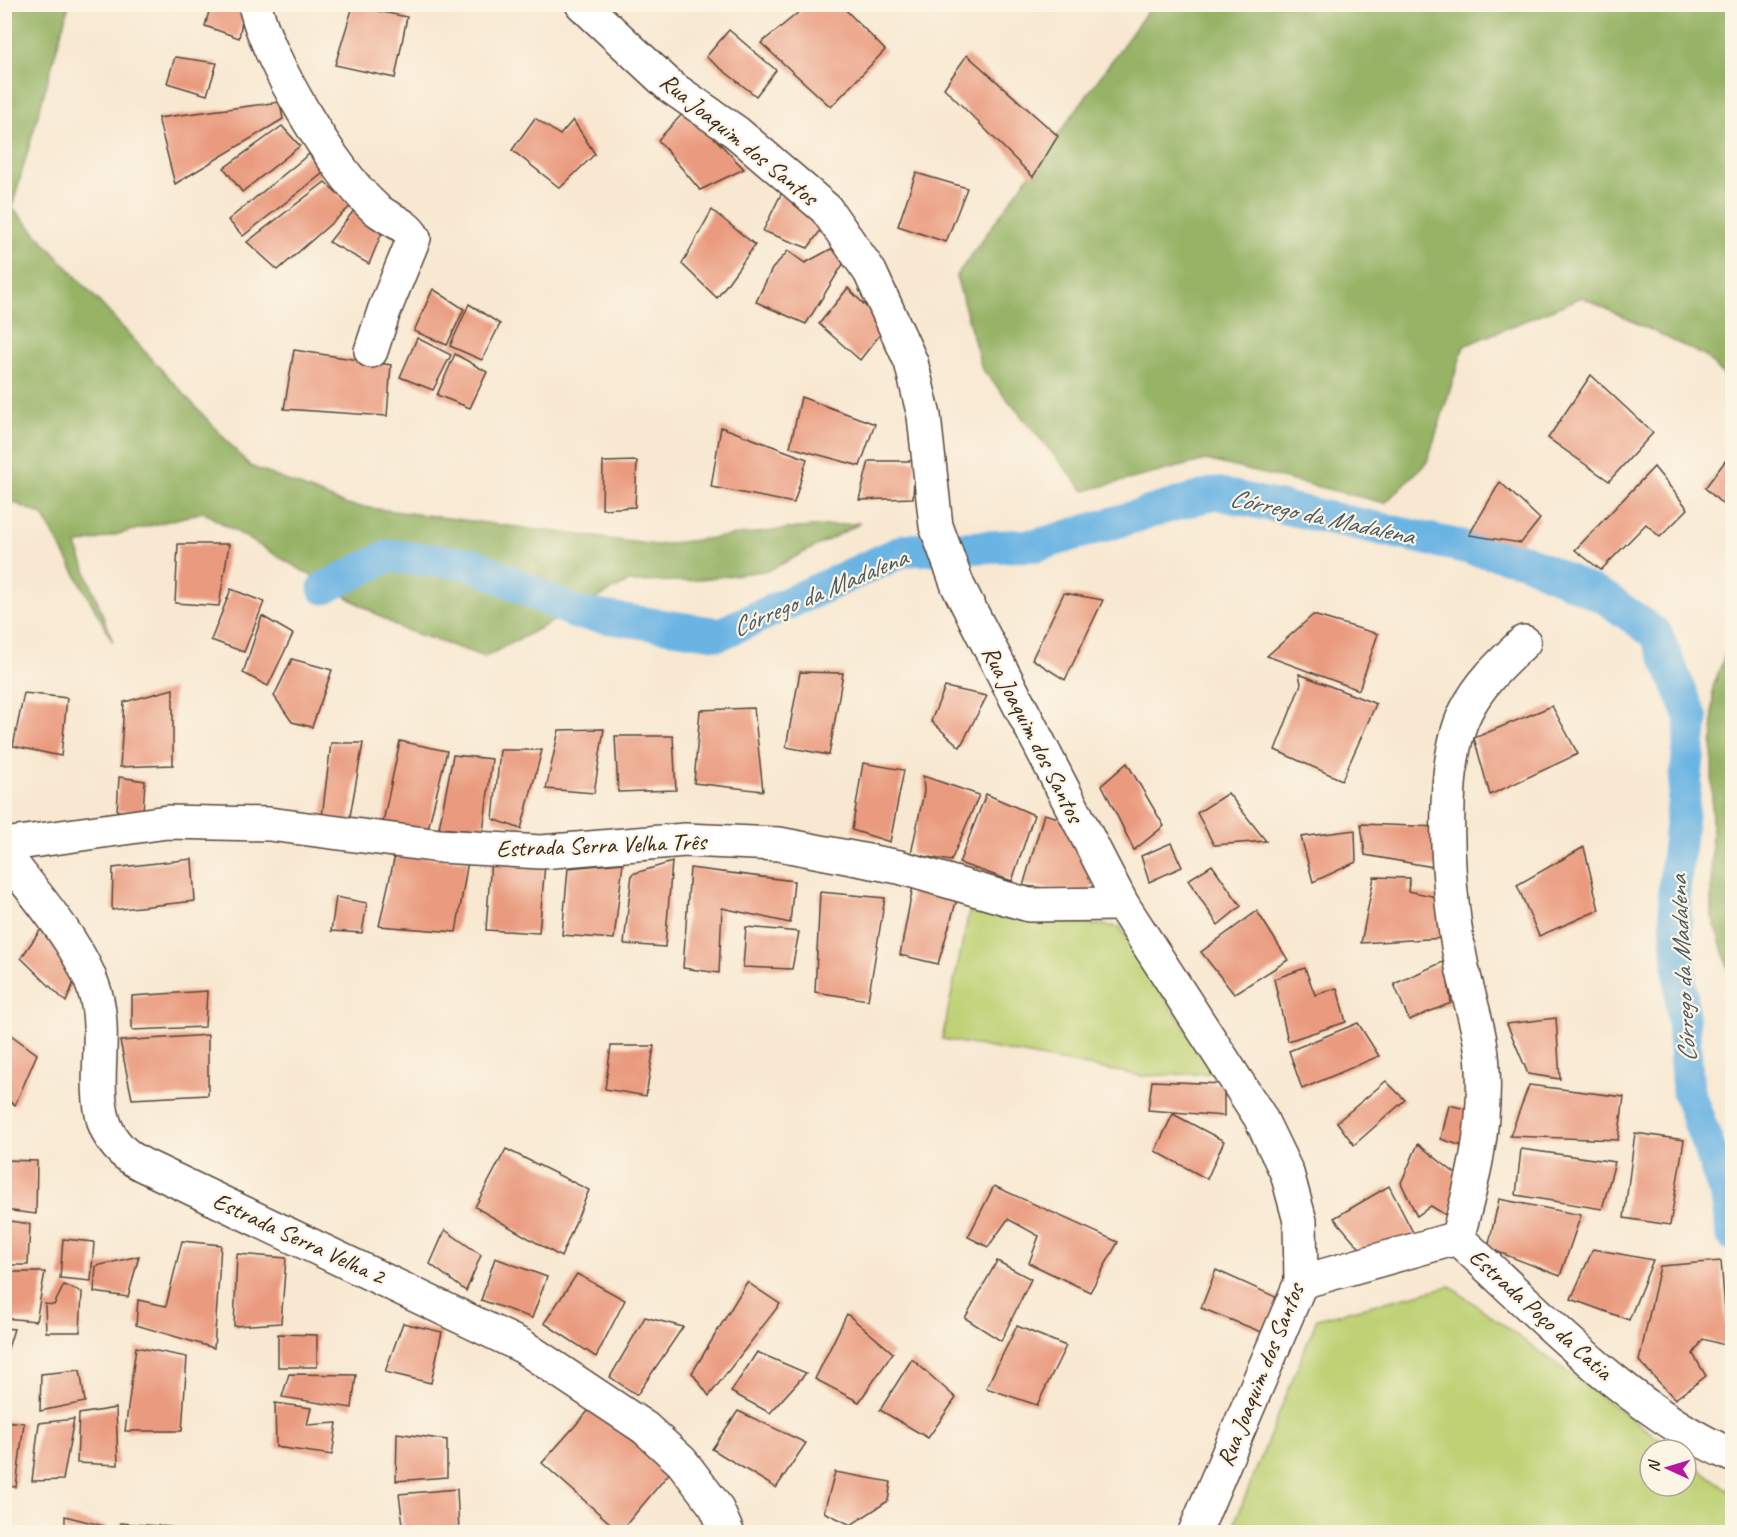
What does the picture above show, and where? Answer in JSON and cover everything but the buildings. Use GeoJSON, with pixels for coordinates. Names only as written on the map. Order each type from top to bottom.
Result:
{"type":"FeatureCollection","features":[{"type":"Feature","properties":{"kind":"street"},"geometry":{"type":"LineString","coordinates":[[255,4],[259,23],[294,91],[340,168],[376,209],[409,229],[414,238],[384,311],[371,351]]}},
{"type":"Feature","properties":{"kind":"street","name":"Rua Joaquim dos Santos"},"geometry":{"type":"LineString","coordinates":[[582,4],[671,87],[736,132],[826,209],[870,272],[911,362],[924,416],[936,526],[958,586],[1122,904],[1260,1117],[1287,1173],[1300,1221],[1301,1282],[1195,1533]]}},
{"type":"Feature","properties":{"kind":"street"},"geometry":{"type":"LineString","coordinates":[[1457,1238],[1476,1170],[1483,1115],[1483,1067],[1474,1013],[1461,963],[1454,908],[1447,813],[1452,749],[1465,712],[1488,676],[1524,642]]}},
{"type":"Feature","properties":{"kind":"street","name":"Estrada Serra Velha Três"},"geometry":{"type":"LineString","coordinates":[[4,845],[167,822],[269,824],[440,846],[541,852],[685,840],[779,844],[899,867],[1029,905],[1122,904]]}},
{"type":"Feature","properties":{"kind":"street","name":"Estrada Serra Velha 2"},"geometry":{"type":"LineString","coordinates":[[4,853],[86,964],[98,1012],[102,1123],[116,1146],[130,1159],[522,1346],[645,1428],[682,1462],[716,1507],[727,1533]]}},
{"type":"Feature","properties":{"kind":"street","name":"Estrada Poço da Catia"},"geometry":{"type":"LineString","coordinates":[[1301,1282],[1457,1238],[1617,1382],[1673,1422],[1732,1455]]}},
{"type":"Feature","properties":{"kind":"green space"},"geometry":{"type":"Polygon","coordinates":[[[4,5],[69,5],[12,207],[250,466],[347,505],[656,545],[788,529],[861,523],[770,570],[688,581],[628,582],[485,657],[400,628],[203,512],[76,545],[113,642],[43,515],[5,499],[4,5]]]}},
{"type":"Feature","properties":{"kind":"green space"},"geometry":{"type":"Polygon","coordinates":[[[1152,5],[1732,5],[1732,384],[1705,356],[1582,297],[1464,346],[1427,462],[1385,503],[1206,460],[1084,491],[982,369],[956,276],[1152,5]]]}},
{"type":"Feature","properties":{"kind":"green space"},"geometry":{"type":"Polygon","coordinates":[[[1732,637],[1732,980],[1711,913],[1713,687],[1732,637]]]}},
{"type":"Feature","properties":{"kind":"green space"},"geometry":{"type":"Polygon","coordinates":[[[969,912],[1120,927],[1214,1073],[1142,1076],[942,1039],[969,912]]]}},
{"type":"Feature","properties":{"kind":"green space"},"geometry":{"type":"Polygon","coordinates":[[[1450,1286],[1658,1438],[1638,1438],[1638,1498],[1698,1498],[1698,1468],[1732,1493],[1732,1532],[1231,1532],[1317,1319],[1450,1286]]]}},
{"type":"Feature","properties":{"kind":"waterway","name":"Córrego da Madalena"},"geometry":{"type":"LineString","coordinates":[[324,588],[389,556],[473,564],[576,613],[720,634],[905,550],[1038,545],[1215,493],[1524,560],[1607,599],[1656,634],[1692,719],[1674,892],[1688,1091],[1727,1198],[1732,1234]]}}]}
